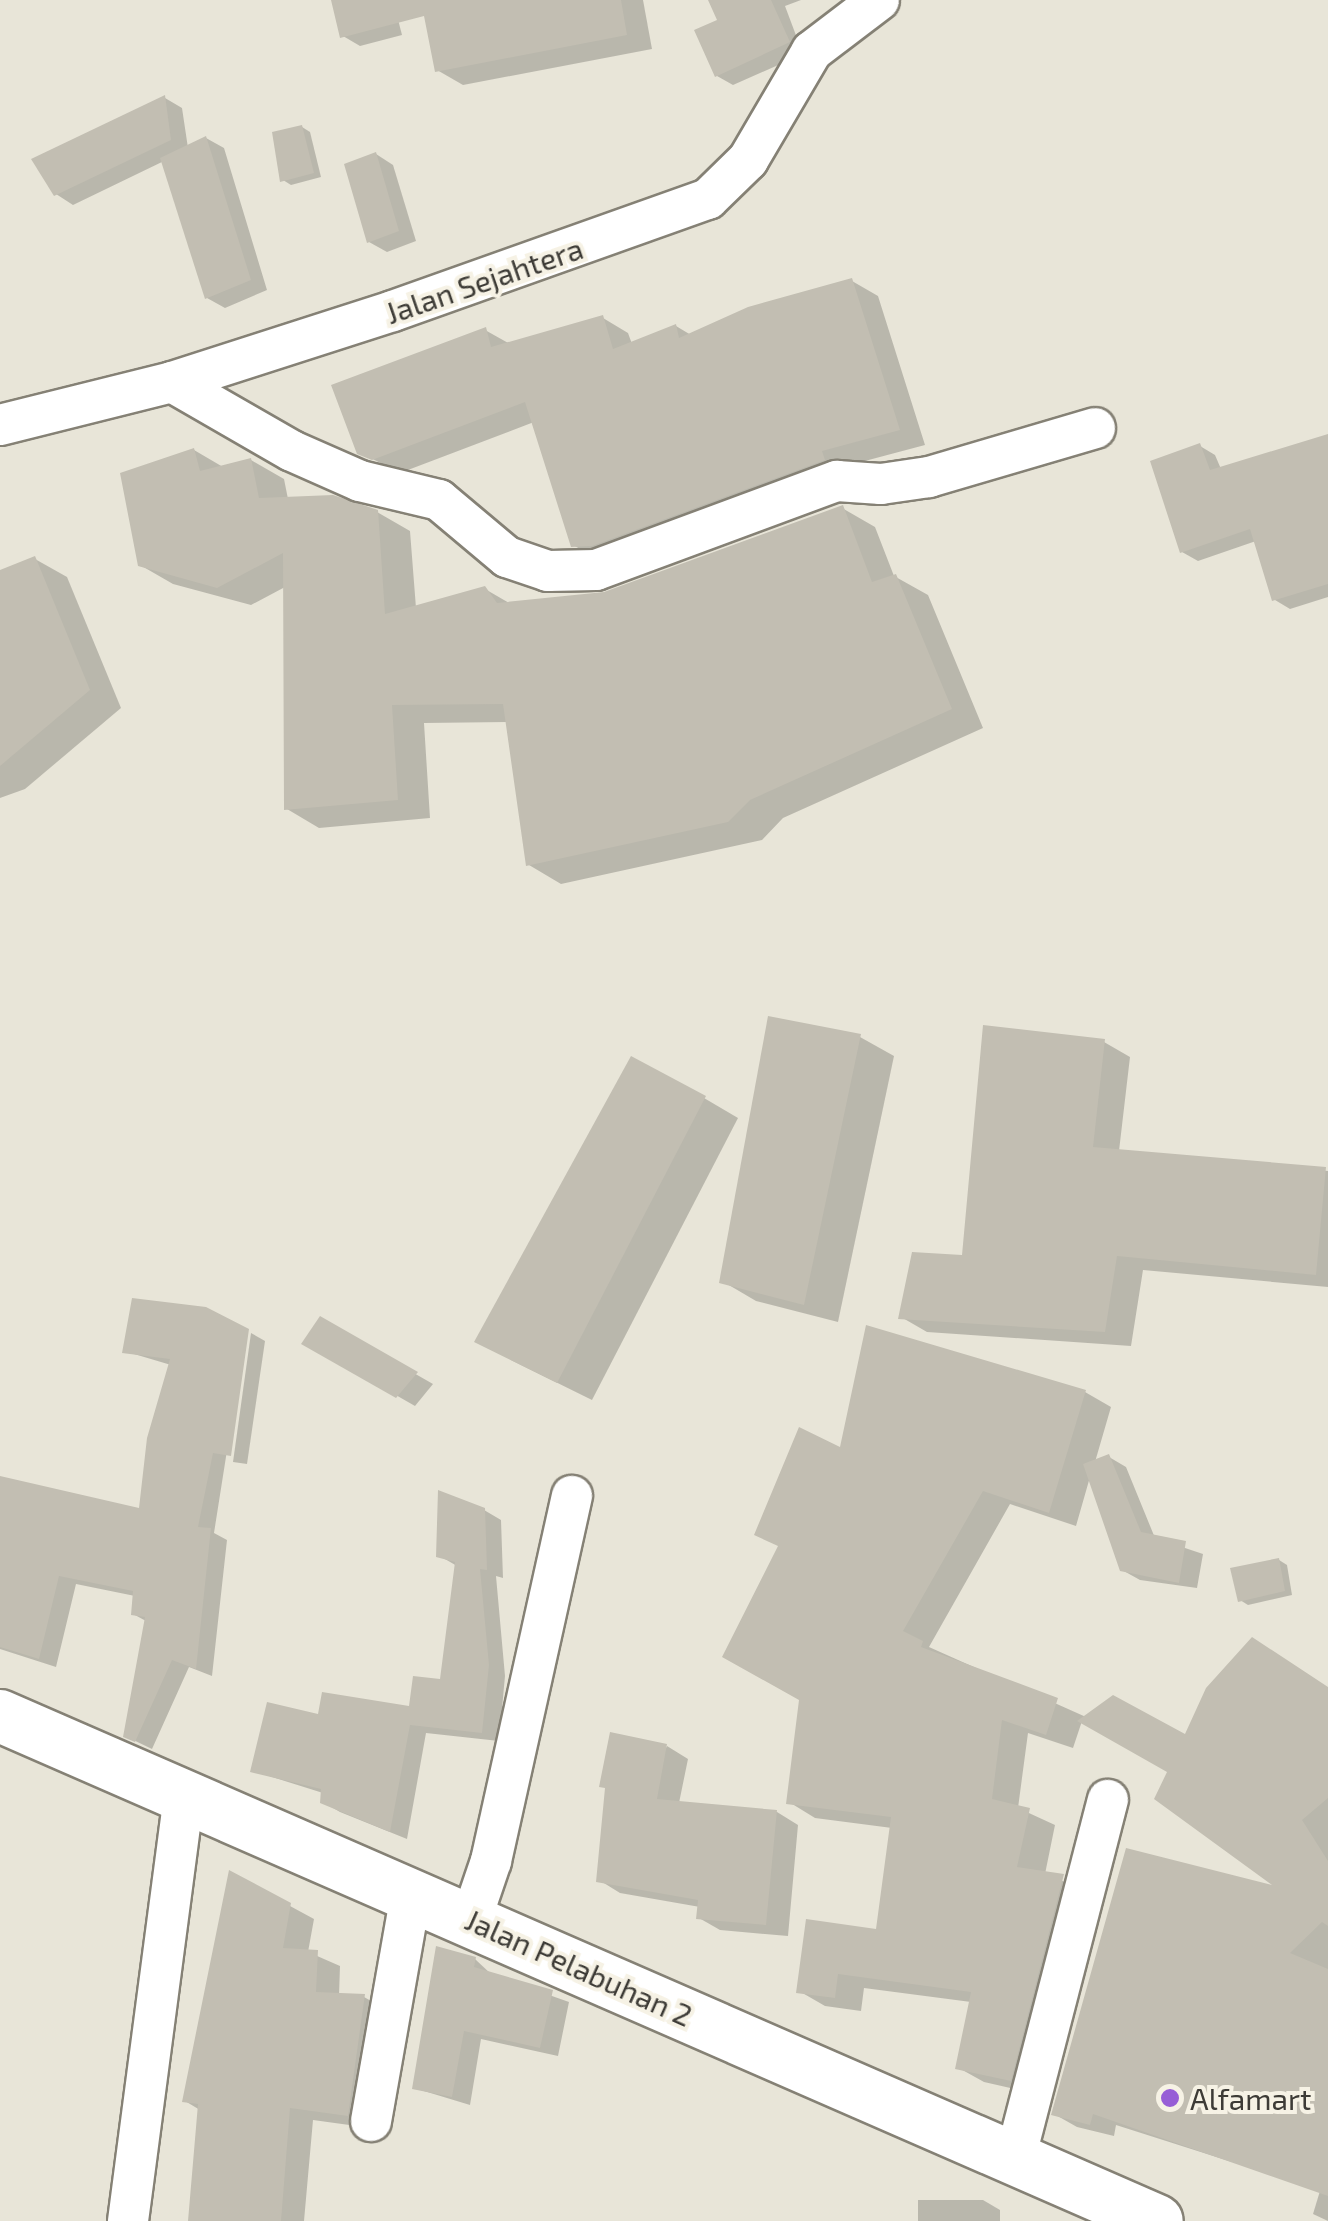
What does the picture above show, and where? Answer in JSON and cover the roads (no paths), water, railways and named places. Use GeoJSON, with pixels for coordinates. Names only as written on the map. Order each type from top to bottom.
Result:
{"type":"FeatureCollection","features":[{"type":"Feature","properties":{"kind":"main road","name":"Jalan Pelabuhan 2"},"geometry":{"type":"LineString","coordinates":[[0,1716],[1015,2159],[1129,2216]]}},
{"type":"Feature","properties":{"kind":"street","name":"Jalan Sejahtera"},"geometry":{"type":"LineString","coordinates":[[0,425],[172,382],[654,223],[708,198],[748,160],[812,51],[879,0]]}},
{"type":"Feature","properties":{"kind":"street"},"geometry":{"type":"LineString","coordinates":[[172,382],[326,466],[439,500],[507,557],[548,571],[596,570],[837,481],[881,484],[929,476],[1095,428]]}},
{"type":"Feature","properties":{"kind":"street"},"geometry":{"type":"LineString","coordinates":[[470,1920],[490,1861],[572,1496]]}},
{"type":"Feature","properties":{"kind":"street"},"geometry":{"type":"LineString","coordinates":[[128,2221],[184,1796]]}},
{"type":"Feature","properties":{"kind":"street"},"geometry":{"type":"LineString","coordinates":[[1015,2159],[1108,1800]]}},
{"type":"Feature","properties":{"kind":"street"},"geometry":{"type":"LineString","coordinates":[[370,2121],[411,1894]]}},
{"type":"Feature","properties":{"kind":"place","name":"Alfamart"},"geometry":{"type":"Point","coordinates":[1170,2098]}}]}
